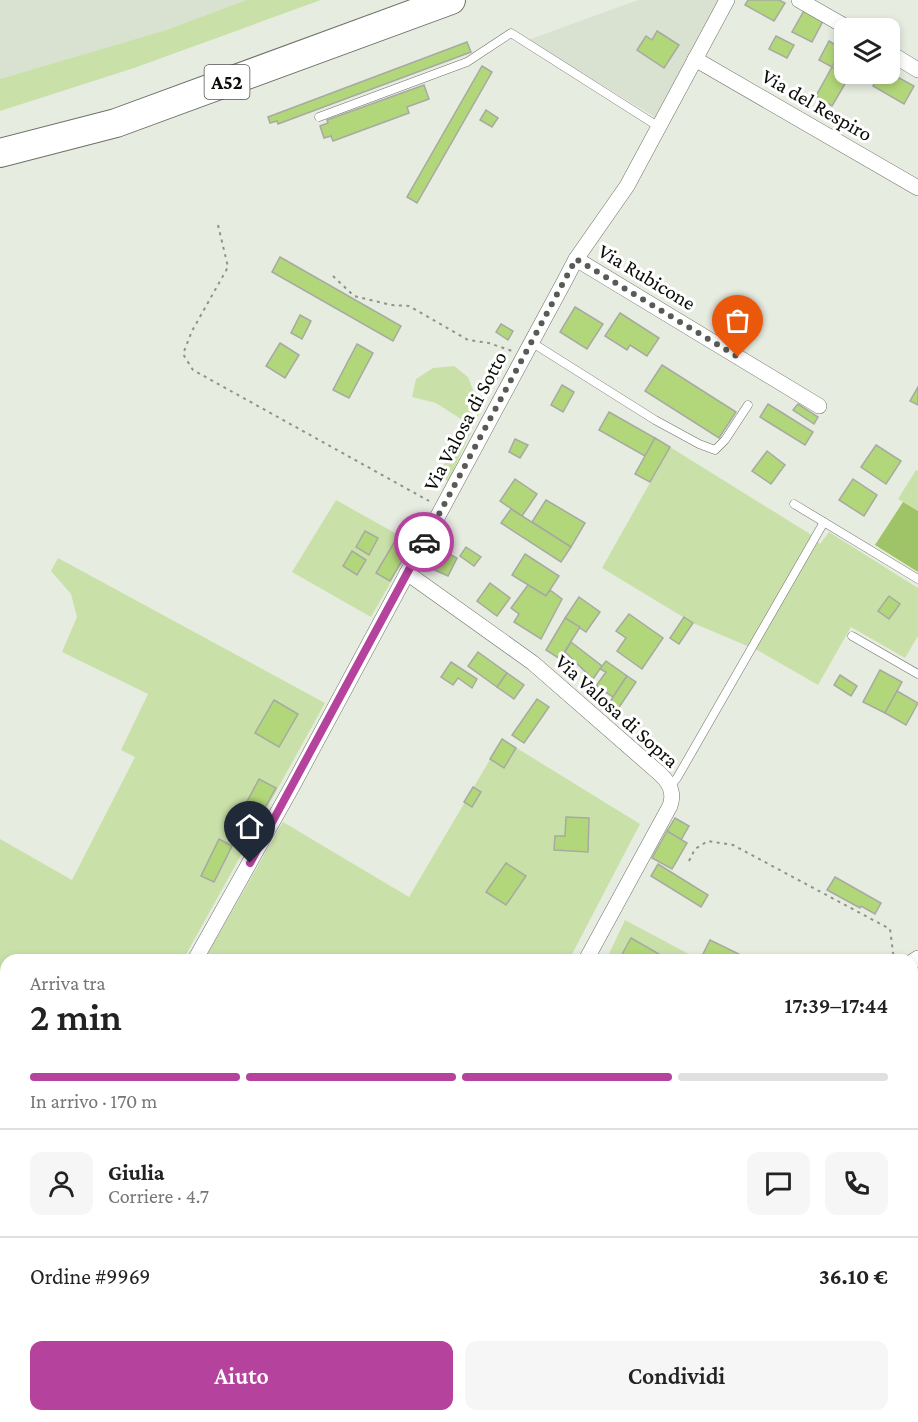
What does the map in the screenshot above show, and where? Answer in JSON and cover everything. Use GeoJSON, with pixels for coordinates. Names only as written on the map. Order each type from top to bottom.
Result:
{"type":"FeatureCollection","features":[{"type":"Feature","properties":{"kind":"highway","name":"A52"},"geometry":{"type":"LineString","coordinates":[[0,134],[107,107],[397,0]]}},
{"type":"Feature","properties":{"kind":"highway","name":"A52"},"geometry":{"type":"LineString","coordinates":[[0,153],[116,123],[451,0]]}},
{"type":"Feature","properties":{"kind":"street","name":"Via Valosa di Sotto"},"geometry":{"type":"LineString","coordinates":[[198,954],[293,785],[576,259],[627,186],[727,0]]}},
{"type":"Feature","properties":{"kind":"street"},"geometry":{"type":"LineString","coordinates":[[799,0],[834,20]]}},
{"type":"Feature","properties":{"kind":"street","name":"Via del Respiro"},"geometry":{"type":"LineString","coordinates":[[696,59],[918,188]]}},
{"type":"Feature","properties":{"kind":"street"},"geometry":{"type":"LineString","coordinates":[[900,59],[918,70]]}},
{"type":"Feature","properties":{"kind":"street","name":"Via Rubicone"},"geometry":{"type":"LineString","coordinates":[[576,259],[819,406]]}},
{"type":"Feature","properties":{"kind":"street","name":"Via Valosa di Sopra"},"geometry":{"type":"LineString","coordinates":[[407,573],[533,663],[659,773],[670,786],[672,800],[670,806],[589,954]]}},
{"type":"Feature","properties":{"kind":"lane"},"geometry":{"type":"LineString","coordinates":[[319,117],[467,62],[511,33],[659,127]]}},
{"type":"Feature","properties":{"kind":"lane"},"geometry":{"type":"LineString","coordinates":[[528,348],[699,444],[716,450],[726,440],[748,405]]}},
{"type":"Feature","properties":{"kind":"lane"},"geometry":{"type":"LineString","coordinates":[[794,504],[918,579]]}},
{"type":"Feature","properties":{"kind":"lane"},"geometry":{"type":"LineString","coordinates":[[670,786],[677,778],[824,522]]}},
{"type":"Feature","properties":{"kind":"lane"},"geometry":{"type":"LineString","coordinates":[[852,636],[918,674]]}},
{"type":"Feature","properties":{"kind":"path"},"geometry":{"type":"LineString","coordinates":[[218,225],[228,267],[192,331],[183,354],[192,370],[442,509]]}},
{"type":"Feature","properties":{"kind":"path"},"geometry":{"type":"LineString","coordinates":[[333,276],[354,296],[391,305],[409,306],[468,340],[528,348]]}},
{"type":"Feature","properties":{"kind":"path"},"geometry":{"type":"LineString","coordinates":[[689,861],[695,849],[708,841],[733,845],[890,929],[893,954]]}},
{"type":"Feature","properties":{"kind":"shaded area"},"geometry":{"type":"Polygon","coordinates":[[[0,0],[246,0],[166,30],[0,79],[0,0]]]}},
{"type":"Feature","properties":{"kind":"shaded area"},"geometry":{"type":"Polygon","coordinates":[[[638,0],[718,0],[655,117],[528,40],[638,0]]]}},
{"type":"Feature","properties":{"kind":"green space"},"geometry":{"type":"Polygon","coordinates":[[[246,0],[321,0],[134,68],[0,111],[0,79],[166,30],[246,0]]]}},
{"type":"Feature","properties":{"kind":"green space"},"geometry":{"type":"Polygon","coordinates":[[[454,366],[468,377],[474,393],[484,403],[448,482],[439,472],[456,446],[464,421],[436,403],[412,397],[416,379],[433,368],[454,366]]]}},
{"type":"Feature","properties":{"kind":"green space"},"geometry":{"type":"Polygon","coordinates":[[[670,447],[810,534],[820,544],[829,532],[918,588],[918,636],[905,658],[851,627],[818,685],[759,651],[693,623],[602,568],[670,447]]]}},
{"type":"Feature","properties":{"kind":"green space"},"geometry":{"type":"Polygon","coordinates":[[[916,470],[918,471],[918,511],[898,499],[916,470]]]}},
{"type":"Feature","properties":{"kind":"green space"},"geometry":{"type":"Polygon","coordinates":[[[336,500],[413,543],[371,617],[292,572],[336,500]]]}},
{"type":"Feature","properties":{"kind":"green space"},"geometry":{"type":"Polygon","coordinates":[[[903,502],[918,511],[918,572],[875,545],[903,502]]]}},
{"type":"Feature","properties":{"kind":"green space"},"geometry":{"type":"Polygon","coordinates":[[[58,558],[325,703],[186,954],[0,954],[0,839],[72,880],[135,757],[121,750],[148,694],[62,652],[77,617],[71,594],[51,571],[58,558]]]}},
{"type":"Feature","properties":{"kind":"green space"},"geometry":{"type":"Polygon","coordinates":[[[502,739],[640,824],[572,954],[207,954],[283,822],[409,897],[502,739]]]}},
{"type":"Feature","properties":{"kind":"green space"},"geometry":{"type":"Polygon","coordinates":[[[625,920],[689,954],[609,954],[625,920]]]}},
{"type":"Feature","properties":{"kind":"building"},"geometry":{"type":"Polygon","coordinates":[[[748,0],[779,0],[785,3],[774,21],[745,5],[748,0]]]}},
{"type":"Feature","properties":{"kind":"building"},"geometry":{"type":"Polygon","coordinates":[[[805,9],[824,19],[812,42],[792,32],[805,9]]]}},
{"type":"Feature","properties":{"kind":"building"},"geometry":{"type":"Polygon","coordinates":[[[657,31],[679,45],[664,68],[637,50],[646,36],[652,40],[657,31]]]}},
{"type":"Feature","properties":{"kind":"building"},"geometry":{"type":"Polygon","coordinates":[[[776,36],[794,45],[787,58],[769,49],[776,36]]]}},
{"type":"Feature","properties":{"kind":"building"},"geometry":{"type":"Polygon","coordinates":[[[829,41],[834,44],[832,67],[819,60],[829,41]]]}},
{"type":"Feature","properties":{"kind":"building"},"geometry":{"type":"Polygon","coordinates":[[[467,42],[471,52],[278,124],[277,121],[270,123],[268,117],[467,42]]]}},
{"type":"Feature","properties":{"kind":"building"},"geometry":{"type":"Polygon","coordinates":[[[482,66],[492,72],[417,203],[407,197],[482,66]]]}},
{"type":"Feature","properties":{"kind":"building"},"geometry":{"type":"Polygon","coordinates":[[[832,67],[834,68],[834,84],[845,84],[832,106],[816,96],[832,67]]]}},
{"type":"Feature","properties":{"kind":"building"},"geometry":{"type":"Polygon","coordinates":[[[900,78],[914,86],[904,104],[873,86],[874,84],[900,84],[900,78]]]}},
{"type":"Feature","properties":{"kind":"building"},"geometry":{"type":"Polygon","coordinates":[[[424,85],[429,99],[407,107],[409,113],[333,141],[331,136],[324,138],[320,126],[328,123],[327,120],[424,85]]]}},
{"type":"Feature","properties":{"kind":"building"},"geometry":{"type":"Polygon","coordinates":[[[486,110],[498,118],[492,127],[480,120],[486,110]]]}},
{"type":"Feature","properties":{"kind":"building"},"geometry":{"type":"Polygon","coordinates":[[[280,257],[401,326],[393,341],[272,272],[280,257]]]}},
{"type":"Feature","properties":{"kind":"building"},"geometry":{"type":"Polygon","coordinates":[[[575,307],[603,324],[587,349],[560,332],[575,307]]]}},
{"type":"Feature","properties":{"kind":"building"},"geometry":{"type":"Polygon","coordinates":[[[620,313],[659,338],[647,356],[630,345],[627,350],[605,336],[620,313]]]}},
{"type":"Feature","properties":{"kind":"building"},"geometry":{"type":"Polygon","coordinates":[[[300,315],[311,321],[302,339],[291,333],[300,315]]]}},
{"type":"Feature","properties":{"kind":"building"},"geometry":{"type":"Polygon","coordinates":[[[501,324],[513,331],[508,340],[496,332],[501,324]]]}},
{"type":"Feature","properties":{"kind":"building"},"geometry":{"type":"Polygon","coordinates":[[[280,343],[299,355],[285,378],[266,366],[280,343]]]}},
{"type":"Feature","properties":{"kind":"building"},"geometry":{"type":"Polygon","coordinates":[[[357,344],[373,353],[349,398],[333,390],[357,344]]]}},
{"type":"Feature","properties":{"kind":"building"},"geometry":{"type":"Polygon","coordinates":[[[662,365],[736,412],[719,438],[645,391],[662,365]]]}},
{"type":"Feature","properties":{"kind":"building"},"geometry":{"type":"Polygon","coordinates":[[[489,370],[499,375],[494,383],[485,378],[489,370]]]}},
{"type":"Feature","properties":{"kind":"building"},"geometry":{"type":"Polygon","coordinates":[[[562,385],[574,392],[563,412],[551,405],[562,385]]]}},
{"type":"Feature","properties":{"kind":"building"},"geometry":{"type":"Polygon","coordinates":[[[918,387],[918,405],[910,401],[918,387]]]}},
{"type":"Feature","properties":{"kind":"building"},"geometry":{"type":"Polygon","coordinates":[[[768,404],[813,432],[805,445],[760,417],[768,404]]]}},
{"type":"Feature","properties":{"kind":"building"},"geometry":{"type":"Polygon","coordinates":[[[798,404],[818,417],[814,424],[793,410],[798,404]]]}},
{"type":"Feature","properties":{"kind":"building"},"geometry":{"type":"Polygon","coordinates":[[[609,412],[655,438],[645,456],[599,430],[609,412]]]}},
{"type":"Feature","properties":{"kind":"building"},"geometry":{"type":"Polygon","coordinates":[[[655,438],[670,447],[650,482],[635,474],[655,438]]]}},
{"type":"Feature","properties":{"kind":"building"},"geometry":{"type":"Polygon","coordinates":[[[515,439],[528,445],[520,458],[509,452],[515,439]]]}},
{"type":"Feature","properties":{"kind":"building"},"geometry":{"type":"Polygon","coordinates":[[[876,445],[901,461],[886,484],[861,467],[876,445]]]}},
{"type":"Feature","properties":{"kind":"building"},"geometry":{"type":"Polygon","coordinates":[[[767,451],[785,465],[771,484],[752,471],[767,451]]]}},
{"type":"Feature","properties":{"kind":"building"},"geometry":{"type":"Polygon","coordinates":[[[515,479],[537,494],[522,516],[500,501],[515,479]]]}},
{"type":"Feature","properties":{"kind":"building"},"geometry":{"type":"Polygon","coordinates":[[[853,479],[877,495],[864,516],[839,500],[853,479]]]}},
{"type":"Feature","properties":{"kind":"building"},"geometry":{"type":"Polygon","coordinates":[[[546,500],[585,523],[571,547],[532,522],[546,500]]]}},
{"type":"Feature","properties":{"kind":"building"},"geometry":{"type":"Polygon","coordinates":[[[511,509],[571,547],[561,562],[501,523],[511,509]]]}},
{"type":"Feature","properties":{"kind":"building"},"geometry":{"type":"Polygon","coordinates":[[[365,531],[378,538],[369,555],[356,547],[365,531]]]}},
{"type":"Feature","properties":{"kind":"building"},"geometry":{"type":"Polygon","coordinates":[[[395,541],[409,549],[390,581],[376,573],[395,541]]]}},
{"type":"Feature","properties":{"kind":"building"},"geometry":{"type":"Polygon","coordinates":[[[466,547],[481,557],[474,566],[460,556],[466,547]]]}},
{"type":"Feature","properties":{"kind":"building"},"geometry":{"type":"Polygon","coordinates":[[[439,549],[457,558],[448,576],[430,568],[439,549]]]}},
{"type":"Feature","properties":{"kind":"building"},"geometry":{"type":"Polygon","coordinates":[[[352,551],[366,560],[357,575],[343,566],[352,551]]]}},
{"type":"Feature","properties":{"kind":"building"},"geometry":{"type":"Polygon","coordinates":[[[525,554],[559,576],[546,596],[512,575],[525,554]]]}},
{"type":"Feature","properties":{"kind":"building"},"geometry":{"type":"Polygon","coordinates":[[[490,583],[510,598],[497,616],[477,601],[490,583]]]}},
{"type":"Feature","properties":{"kind":"building"},"geometry":{"type":"Polygon","coordinates":[[[528,585],[546,596],[550,590],[562,599],[541,639],[514,622],[519,614],[511,608],[528,585]]]}},
{"type":"Feature","properties":{"kind":"building"},"geometry":{"type":"Polygon","coordinates":[[[889,596],[900,604],[889,619],[878,611],[889,596]]]}},
{"type":"Feature","properties":{"kind":"building"},"geometry":{"type":"Polygon","coordinates":[[[579,597],[600,612],[586,632],[565,618],[579,597]]]}},
{"type":"Feature","properties":{"kind":"building"},"geometry":{"type":"Polygon","coordinates":[[[629,614],[663,638],[642,669],[617,651],[626,638],[616,631],[629,614]]]}},
{"type":"Feature","properties":{"kind":"building"},"geometry":{"type":"Polygon","coordinates":[[[684,617],[693,623],[679,644],[670,638],[684,617]]]}},
{"type":"Feature","properties":{"kind":"building"},"geometry":{"type":"Polygon","coordinates":[[[565,618],[580,627],[560,659],[546,650],[565,618]]]}},
{"type":"Feature","properties":{"kind":"building"},"geometry":{"type":"Polygon","coordinates":[[[571,642],[602,666],[593,679],[565,652],[571,642]]]}},
{"type":"Feature","properties":{"kind":"building"},"geometry":{"type":"Polygon","coordinates":[[[478,652],[507,673],[497,687],[468,666],[478,652]]]}},
{"type":"Feature","properties":{"kind":"building"},"geometry":{"type":"Polygon","coordinates":[[[606,661],[627,676],[613,697],[596,686],[606,672],[600,669],[606,661]]]}},
{"type":"Feature","properties":{"kind":"building"},"geometry":{"type":"Polygon","coordinates":[[[451,662],[477,679],[472,688],[458,678],[453,685],[441,677],[451,662]]]}},
{"type":"Feature","properties":{"kind":"building"},"geometry":{"type":"Polygon","coordinates":[[[880,670],[902,682],[885,713],[863,702],[880,670]]]}},
{"type":"Feature","properties":{"kind":"building"},"geometry":{"type":"Polygon","coordinates":[[[507,673],[524,685],[514,699],[497,687],[507,673]]]}},
{"type":"Feature","properties":{"kind":"building"},"geometry":{"type":"Polygon","coordinates":[[[840,675],[857,686],[851,696],[834,685],[840,675]]]}},
{"type":"Feature","properties":{"kind":"building"},"geometry":{"type":"Polygon","coordinates":[[[627,676],[636,682],[614,715],[605,709],[627,676]]]}},
{"type":"Feature","properties":{"kind":"building"},"geometry":{"type":"Polygon","coordinates":[[[897,691],[918,703],[906,725],[885,713],[897,691]]]}},
{"type":"Feature","properties":{"kind":"building"},"geometry":{"type":"Polygon","coordinates":[[[537,699],[549,707],[524,743],[512,735],[537,699]]]}},
{"type":"Feature","properties":{"kind":"building"},"geometry":{"type":"Polygon","coordinates":[[[274,700],[298,714],[279,747],[255,733],[274,700]]]}},
{"type":"Feature","properties":{"kind":"building"},"geometry":{"type":"Polygon","coordinates":[[[502,739],[516,748],[504,768],[490,759],[502,739]]]}},
{"type":"Feature","properties":{"kind":"building"},"geometry":{"type":"Polygon","coordinates":[[[259,779],[276,788],[259,818],[243,809],[259,779]]]}},
{"type":"Feature","properties":{"kind":"building"},"geometry":{"type":"Polygon","coordinates":[[[473,787],[481,792],[472,807],[464,802],[473,787]]]}},
{"type":"Feature","properties":{"kind":"building"},"geometry":{"type":"Polygon","coordinates":[[[566,817],[589,818],[588,852],[554,850],[555,836],[565,836],[566,817]]]}},
{"type":"Feature","properties":{"kind":"building"},"geometry":{"type":"Polygon","coordinates":[[[675,818],[689,826],[681,840],[667,831],[675,818]]]}},
{"type":"Feature","properties":{"kind":"building"},"geometry":{"type":"Polygon","coordinates":[[[667,831],[687,843],[672,869],[652,858],[667,831]]]}},
{"type":"Feature","properties":{"kind":"building"},"geometry":{"type":"Polygon","coordinates":[[[219,839],[232,846],[214,882],[201,876],[219,839]]]}},
{"type":"Feature","properties":{"kind":"building"},"geometry":{"type":"Polygon","coordinates":[[[506,863],[526,876],[506,905],[486,892],[506,863]]]}},
{"type":"Feature","properties":{"kind":"building"},"geometry":{"type":"Polygon","coordinates":[[[658,864],[708,895],[701,907],[651,876],[658,864]]]}},
{"type":"Feature","properties":{"kind":"building"},"geometry":{"type":"Polygon","coordinates":[[[835,877],[881,903],[875,914],[827,890],[835,877]]]}},
{"type":"Feature","properties":{"kind":"building"},"geometry":{"type":"Polygon","coordinates":[[[631,938],[659,954],[622,954],[631,938]]]}},
{"type":"Feature","properties":{"kind":"building"},"geometry":{"type":"Polygon","coordinates":[[[710,940],[739,954],[703,954],[710,940]]]}},
{"type":"Feature","properties":{"kind":"way so far"},"geometry":{"type":"LineString","coordinates":[[424,542],[576,259],[738,357]]}},
{"type":"Feature","properties":{"kind":"route"},"geometry":{"type":"LineString","coordinates":[[250,863],[424,542]]}}]}
